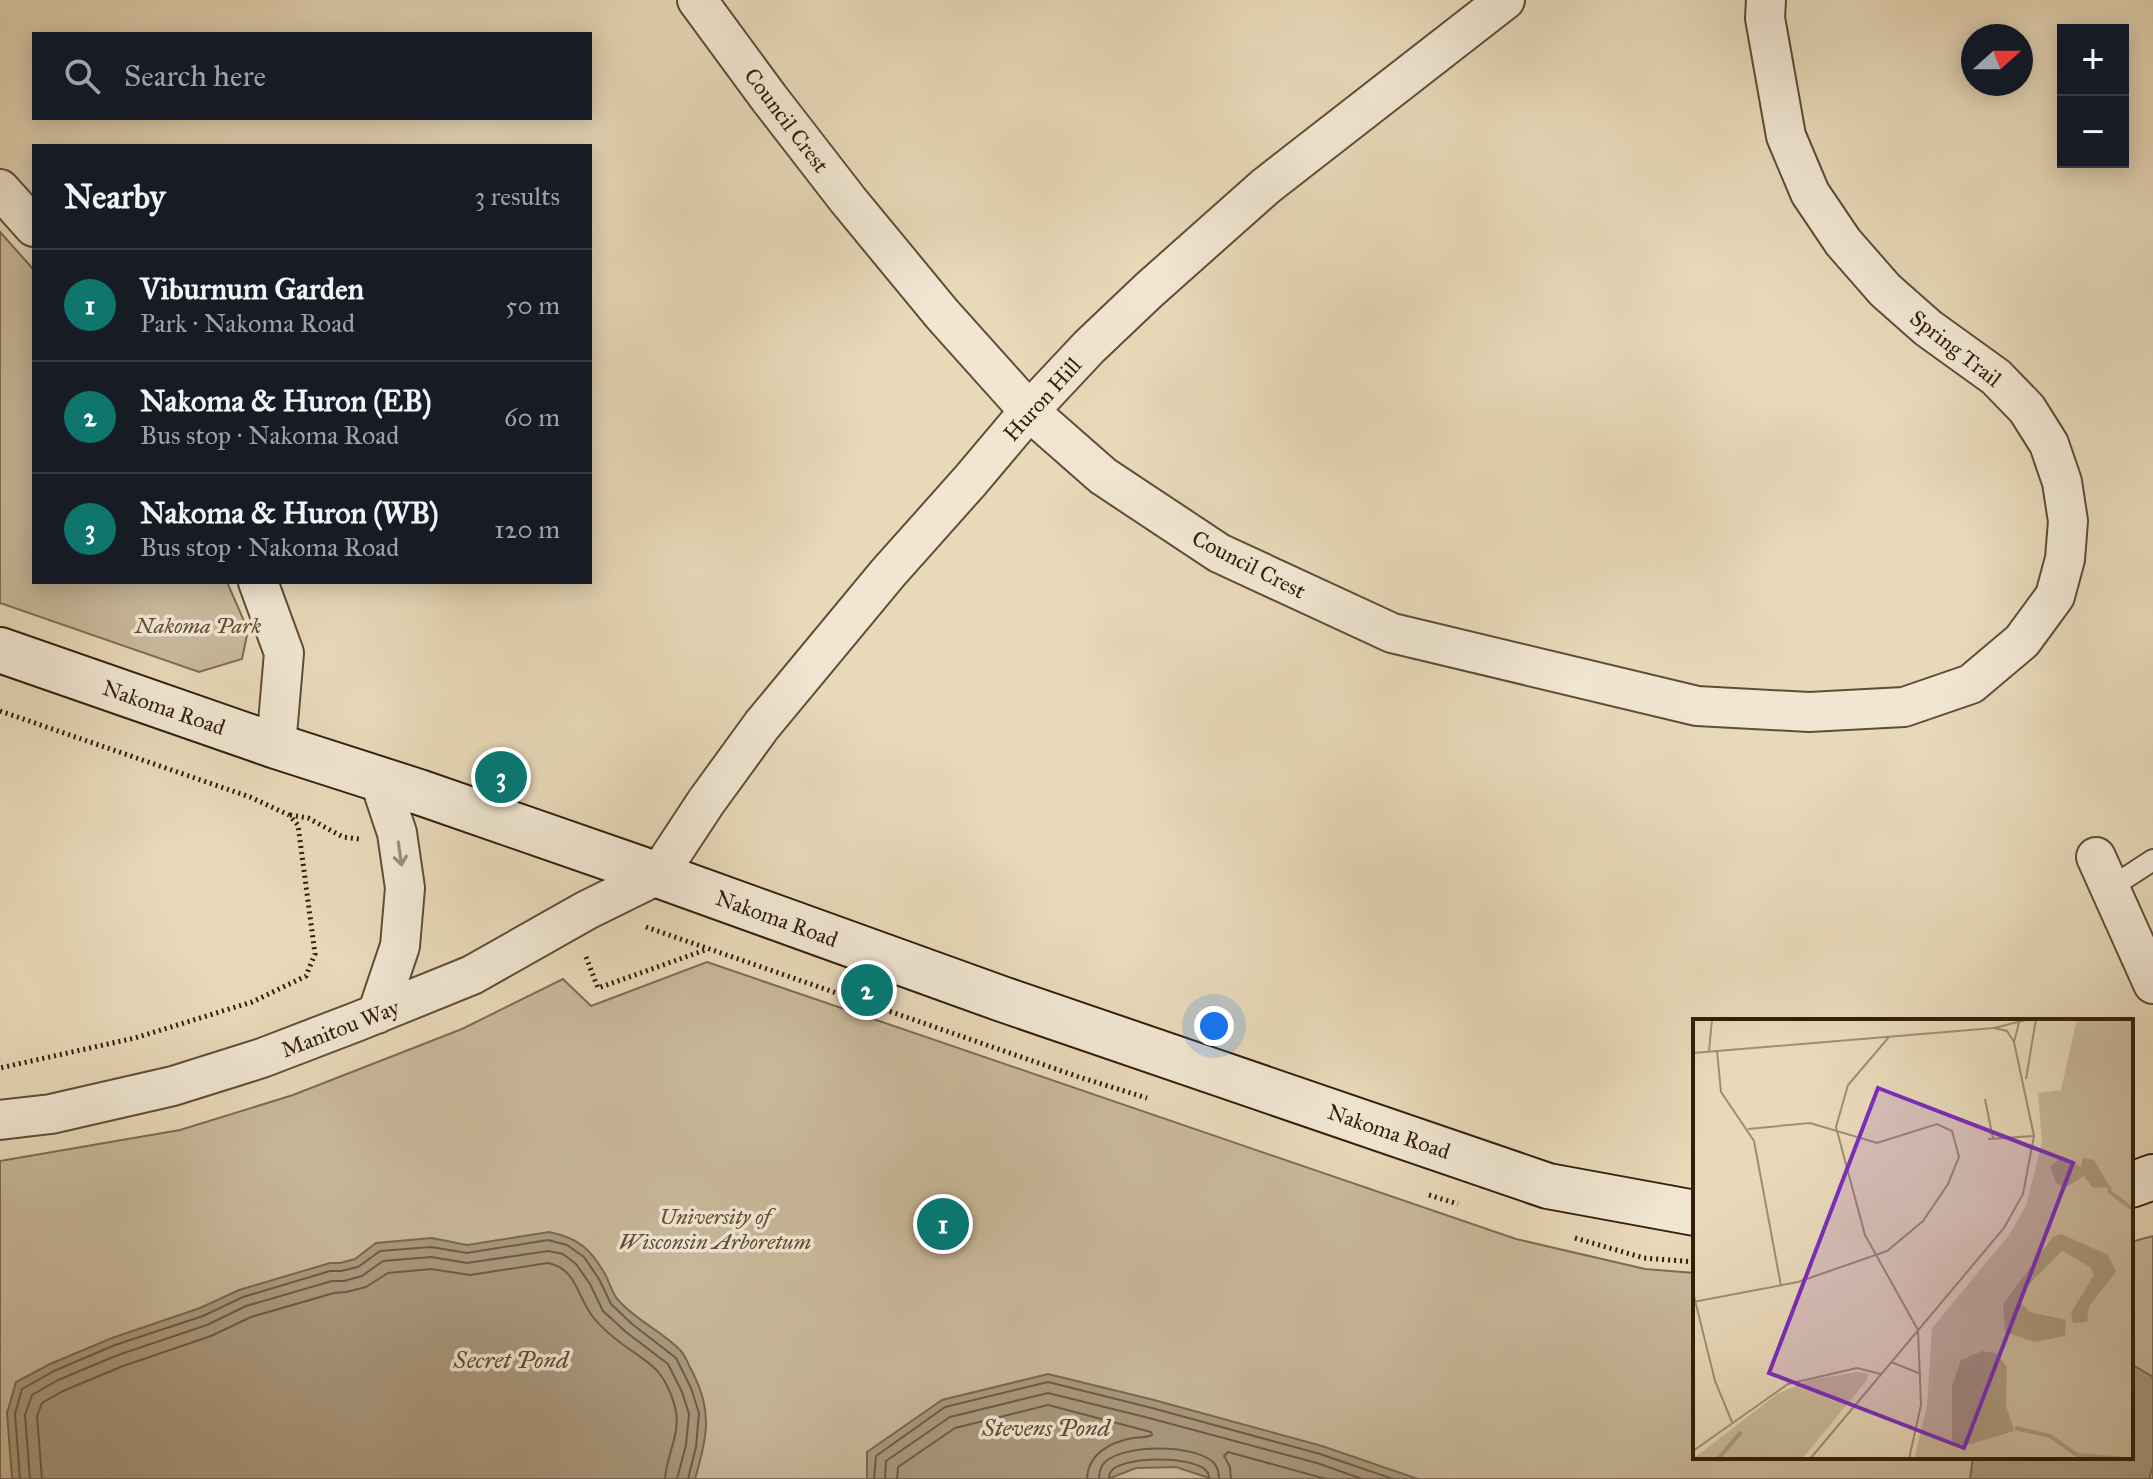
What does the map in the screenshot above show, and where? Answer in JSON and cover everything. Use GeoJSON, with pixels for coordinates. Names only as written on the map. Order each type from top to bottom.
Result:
{"type":"FeatureCollection","features":[{"type":"Feature","properties":{"kind":"main road","name":"Nakoma Road"},"geometry":{"type":"LineString","coordinates":[[0,650],[658,875],[1017,1004],[1548,1186],[1693,1213]]}},
{"type":"Feature","properties":{"kind":"main road"},"geometry":{"type":"LineString","coordinates":[[2133,1184],[2153,1177]]}},
{"type":"Feature","properties":{"kind":"street","name":"Council Crest"},"geometry":{"type":"LineString","coordinates":[[697,0],[848,200],[942,314],[1029,411],[1103,476],[1219,553],[1392,633],[1697,706],[1809,712],[1904,707],[1971,684]]}},
{"type":"Feature","properties":{"kind":"street","name":"Huron Hill"},"geometry":{"type":"LineString","coordinates":[[658,875],[762,725],[888,573],[1089,347],[1266,186],[1505,0]]}},
{"type":"Feature","properties":{"kind":"street","name":"Spring Trail"},"geometry":{"type":"LineString","coordinates":[[1766,0],[1765,18],[1786,136],[1810,193],[1843,242],[1885,290],[1928,328],[1996,377],[2027,409],[2049,444],[2062,482],[2068,521],[2065,559],[2055,596],[2022,641],[1971,684]]}},
{"type":"Feature","properties":{"kind":"street"},"geometry":{"type":"LineString","coordinates":[[0,189],[32,225]]}},
{"type":"Feature","properties":{"kind":"street"},"geometry":{"type":"LineString","coordinates":[[259,584],[284,653],[276,746]]}},
{"type":"Feature","properties":{"kind":"street"},"geometry":{"type":"LineString","coordinates":[[377,1014],[400,946],[405,888],[397,833],[379,779]]}},
{"type":"Feature","properties":{"kind":"street"},"geometry":{"type":"LineString","coordinates":[[2103,872],[2153,984]]}},
{"type":"Feature","properties":{"kind":"street","name":"Manitou Way"},"geometry":{"type":"LineString","coordinates":[[0,1120],[51,1114],[173,1086],[262,1058],[472,975],[571,919],[658,875]]}},
{"type":"Feature","properties":{"kind":"lane"},"geometry":{"type":"LineString","coordinates":[[2103,872],[2153,860]]}},
{"type":"Feature","properties":{"kind":"path"},"geometry":{"type":"LineString","coordinates":[[0,711],[250,797],[289,815],[308,818],[343,837],[359,839]]}},
{"type":"Feature","properties":{"kind":"path"},"geometry":{"type":"LineString","coordinates":[[250,797],[252,788]]}},
{"type":"Feature","properties":{"kind":"path"},"geometry":{"type":"LineString","coordinates":[[0,1068],[149,1034],[252,1002],[306,976],[315,954],[298,825],[289,815]]}},
{"type":"Feature","properties":{"kind":"path"},"geometry":{"type":"LineString","coordinates":[[571,919],[598,988],[708,949]]}},
{"type":"Feature","properties":{"kind":"green space","name":"Nakoma Park"},"geometry":{"type":"Polygon","coordinates":[[[0,232],[32,268],[32,584],[228,584],[248,630],[242,659],[199,672],[0,603],[0,232]]]}},
{"type":"Feature","properties":{"kind":"green space","name":"University of Wisconsin Arboretum"},"geometry":{"type":"Polygon","coordinates":[[[707,962],[1516,1239],[1645,1269],[1693,1273],[1693,1459],[2133,1459],[2133,1241],[2153,1236],[2153,1479],[0,1479],[0,1161],[180,1130],[293,1095],[462,1029],[563,979],[591,1006],[707,962]]]}},
{"type":"Feature","properties":{"kind":"water","name":"Secret Pond"},"geometry":{"type":"Polygon","coordinates":[[[549,1232],[568,1237],[588,1251],[619,1301],[674,1344],[684,1356],[699,1387],[706,1413],[703,1451],[695,1479],[12,1477],[7,1413],[16,1382],[50,1364],[112,1338],[200,1308],[239,1290],[330,1263],[355,1259],[376,1243],[432,1238],[467,1245],[549,1232]]]}},
{"type":"Feature","properties":{"kind":"water"},"geometry":{"type":"Polygon","coordinates":[[[2133,1365],[2153,1377],[2153,1466],[2149,1479],[1970,1479],[1973,1459],[2133,1459],[2133,1365]]]}},
{"type":"Feature","properties":{"kind":"water","name":"Stevens Pond"},"geometry":{"type":"Polygon","coordinates":[[[1048,1374],[1322,1446],[1418,1479],[1212,1479],[1176,1467],[1136,1468],[1108,1479],[867,1479],[867,1452],[942,1400],[1048,1374]]]}},
{"type":"Feature","properties":{"kind":"place","name":"Nakoma & Huron (WB)"},"geometry":{"type":"Point","coordinates":[501,777]}},
{"type":"Feature","properties":{"kind":"place","name":"Nakoma & Huron (EB)"},"geometry":{"type":"Point","coordinates":[867,990]}},
{"type":"Feature","properties":{"kind":"place","name":"Viburnum Garden"},"geometry":{"type":"Point","coordinates":[943,1224]}}]}
